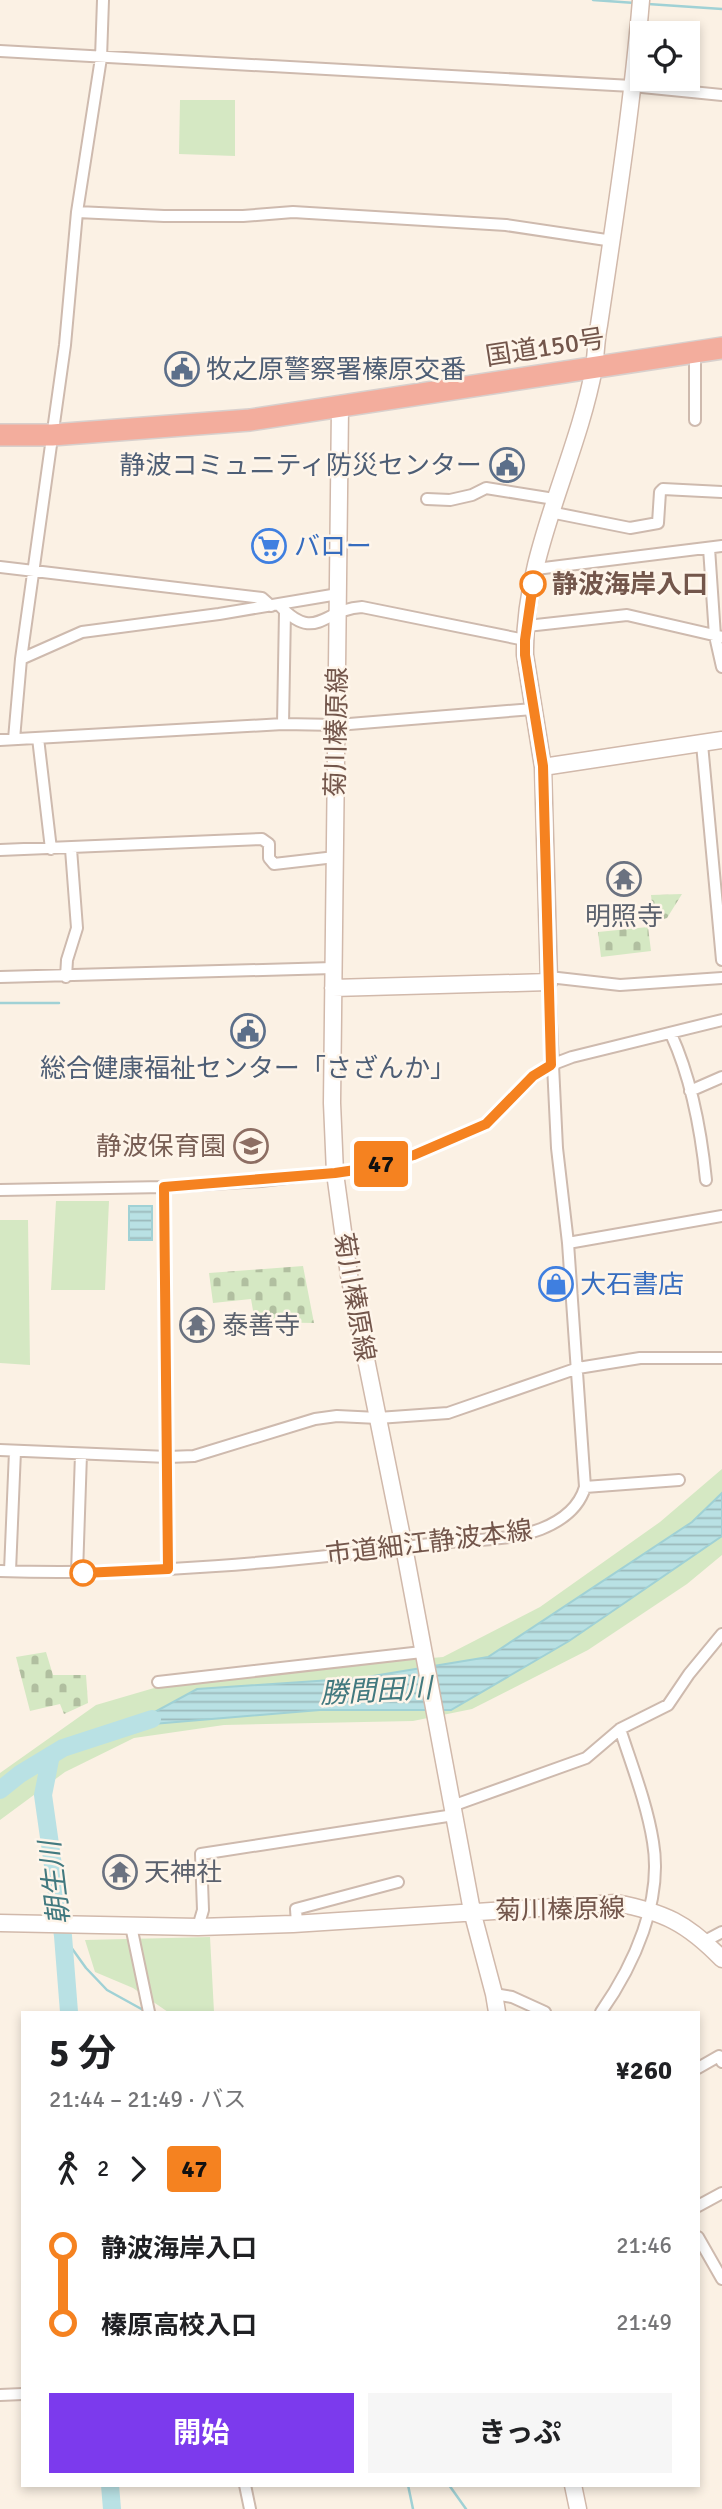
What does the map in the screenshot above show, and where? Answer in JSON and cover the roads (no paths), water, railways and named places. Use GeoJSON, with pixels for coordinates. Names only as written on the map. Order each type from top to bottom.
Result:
{"type":"FeatureCollection","features":[{"type":"Feature","properties":{"kind":"highway","name":"国道150号"},"geometry":{"type":"LineString","coordinates":[[0,435],[52,435],[250,420],[722,348]]}},
{"type":"Feature","properties":{"kind":"street"},"geometry":{"type":"LineString","coordinates":[[14,739],[21,659],[65,345],[77,212],[101,58],[103,0]]}},
{"type":"Feature","properties":{"kind":"street"},"geometry":{"type":"LineString","coordinates":[[0,51],[630,86]]}},
{"type":"Feature","properties":{"kind":"street"},"geometry":{"type":"LineString","coordinates":[[631,91],[594,367],[580,423],[552,505],[536,569],[526,633],[533,709],[543,766],[551,1065],[568,1243],[585,1487],[679,1480]]}},
{"type":"Feature","properties":{"kind":"street"},"geometry":{"type":"LineString","coordinates":[[682,91],[722,95]]}},
{"type":"Feature","properties":{"kind":"street"},"geometry":{"type":"LineString","coordinates":[[77,212],[164,216],[243,216],[293,212],[506,225],[613,241]]}},
{"type":"Feature","properties":{"kind":"street"},"geometry":{"type":"LineString","coordinates":[[695,352],[695,420]]}},
{"type":"Feature","properties":{"kind":"street","name":"菊川榛原線"},"geometry":{"type":"LineString","coordinates":[[340,407],[332,1103],[335,1173],[349,1275],[404,1547],[472,1911],[615,1903],[650,1909],[683,1925],[705,1941],[722,1959]]}},
{"type":"Feature","properties":{"kind":"street"},"geometry":{"type":"LineString","coordinates":[[427,499],[450,500],[472,495],[486,488],[630,528],[658,523],[660,492],[663,489],[722,492]]}},
{"type":"Feature","properties":{"kind":"street"},"geometry":{"type":"LineString","coordinates":[[536,569],[722,546]]}},
{"type":"Feature","properties":{"kind":"street"},"geometry":{"type":"LineString","coordinates":[[709,548],[722,667]]}},
{"type":"Feature","properties":{"kind":"street"},"geometry":{"type":"LineString","coordinates":[[0,567],[262,598],[309,625],[338,612],[362,607],[526,633],[578,619],[627,615],[719,636]]}},
{"type":"Feature","properties":{"kind":"street"},"geometry":{"type":"LineString","coordinates":[[21,659],[82,632],[278,607],[338,594]]}},
{"type":"Feature","properties":{"kind":"street"},"geometry":{"type":"LineString","coordinates":[[278,607],[283,724]]}},
{"type":"Feature","properties":{"kind":"street"},"geometry":{"type":"LineString","coordinates":[[0,740],[283,724],[337,726],[533,709]]}},
{"type":"Feature","properties":{"kind":"street"},"geometry":{"type":"LineString","coordinates":[[38,738],[51,849]]}},
{"type":"Feature","properties":{"kind":"street"},"geometry":{"type":"LineString","coordinates":[[543,766],[722,740]]}},
{"type":"Feature","properties":{"kind":"street"},"geometry":{"type":"LineString","coordinates":[[702,744],[722,960]]}},
{"type":"Feature","properties":{"kind":"street"},"geometry":{"type":"LineString","coordinates":[[0,850],[262,839],[269,844],[269,858],[274,864],[335,857]]}},
{"type":"Feature","properties":{"kind":"street"},"geometry":{"type":"LineString","coordinates":[[66,976],[66,960],[77,928],[71,849]]}},
{"type":"Feature","properties":{"kind":"street"},"geometry":{"type":"LineString","coordinates":[[0,976],[333,968]]}},
{"type":"Feature","properties":{"kind":"street"},"geometry":{"type":"LineString","coordinates":[[333,988],[549,979],[620,985],[722,978]]}},
{"type":"Feature","properties":{"kind":"street"},"geometry":{"type":"LineString","coordinates":[[0,1191],[164,1187],[362,1169],[414,1155],[486,1124],[533,1076],[551,1065],[572,1057],[722,1020]]}},
{"type":"Feature","properties":{"kind":"street"},"geometry":{"type":"LineString","coordinates":[[671,1034],[684,1063],[702,1143],[706,1180]]}},
{"type":"Feature","properties":{"kind":"street"},"geometry":{"type":"LineString","coordinates":[[690,1091],[722,1077]]}},
{"type":"Feature","properties":{"kind":"street"},"geometry":{"type":"LineString","coordinates":[[164,1187],[168,1569]]}},
{"type":"Feature","properties":{"kind":"street"},"geometry":{"type":"LineString","coordinates":[[568,1243],[722,1216]]}},
{"type":"Feature","properties":{"kind":"street"},"geometry":{"type":"LineString","coordinates":[[0,1450],[194,1456],[315,1419],[449,1413],[578,1368],[640,1358],[722,1358]]}},
{"type":"Feature","properties":{"kind":"street"},"geometry":{"type":"LineString","coordinates":[[5,1571],[15,1451]]}},
{"type":"Feature","properties":{"kind":"street"},"geometry":{"type":"LineString","coordinates":[[77,1573],[81,1454]]}},
{"type":"Feature","properties":{"kind":"street","name":"市道細江静波本線"},"geometry":{"type":"LineString","coordinates":[[5,1571],[77,1573],[168,1569],[500,1537],[540,1530],[555,1522],[577,1506],[585,1487]]}},
{"type":"Feature","properties":{"kind":"street"},"geometry":{"type":"LineString","coordinates":[[198,1927],[203,1910],[201,1854],[453,1811],[586,1758],[620,1729],[668,1705],[722,1634]]}},
{"type":"Feature","properties":{"kind":"street"},"geometry":{"type":"LineString","coordinates":[[158,1682],[422,1652]]}},
{"type":"Feature","properties":{"kind":"street"},"geometry":{"type":"LineString","coordinates":[[602,2011],[637,1946],[655,1888],[654,1844],[620,1729]]}},
{"type":"Feature","properties":{"kind":"street"},"geometry":{"type":"LineString","coordinates":[[297,1924],[296,1909],[398,1882]]}},
{"type":"Feature","properties":{"kind":"street"},"geometry":{"type":"LineString","coordinates":[[0,1923],[198,1927],[297,1924],[472,1911],[497,2011]]}},
{"type":"Feature","properties":{"kind":"street"},"geometry":{"type":"LineString","coordinates":[[131,1927],[149,2011]]}},
{"type":"Feature","properties":{"kind":"street"},"geometry":{"type":"LineString","coordinates":[[705,1941],[722,1932]]}},
{"type":"Feature","properties":{"kind":"street"},"geometry":{"type":"LineString","coordinates":[[494,1994],[512,1997],[543,2011]]}},
{"type":"Feature","properties":{"kind":"street"},"geometry":{"type":"LineString","coordinates":[[700,2067],[719,2056],[722,2062]]}},
{"type":"Feature","properties":{"kind":"street"},"geometry":{"type":"LineString","coordinates":[[700,2205],[722,2193]]}},
{"type":"Feature","properties":{"kind":"street"},"geometry":{"type":"LineString","coordinates":[[700,2240],[718,2265],[722,2280]]}},
{"type":"Feature","properties":{"kind":"street"},"geometry":{"type":"LineString","coordinates":[[0,2395],[21,2394]]}},
{"type":"Feature","properties":{"kind":"street"},"geometry":{"type":"LineString","coordinates":[[245,2487],[250,2509]]}},
{"type":"Feature","properties":{"kind":"street"},"geometry":{"type":"LineString","coordinates":[[573,2487],[578,2509]]}},
{"type":"Feature","properties":{"kind":"water"},"geometry":{"type":"Polygon","coordinates":[[[129,1206],[152,1206],[152,1240],[129,1240],[129,1206]]]}},
{"type":"Feature","properties":{"kind":"water"},"geometry":{"type":"Polygon","coordinates":[[[722,1493],[722,1536],[569,1641],[451,1710],[320,1710],[129,1726],[197,1689],[361,1678],[488,1657],[692,1522],[722,1493]]]}},
{"type":"Feature","properties":{"kind":"waterway"},"geometry":{"type":"LineString","coordinates":[[593,0],[635,3]]}},
{"type":"Feature","properties":{"kind":"waterway"},"geometry":{"type":"LineString","coordinates":[[648,4],[722,9]]}},
{"type":"Feature","properties":{"kind":"waterway"},"geometry":{"type":"LineString","coordinates":[[0,1003],[59,1003]]}},
{"type":"Feature","properties":{"kind":"waterway","name":"勝間田川"},"geometry":{"type":"LineString","coordinates":[[0,1790],[20,1774],[63,1748],[152,1719]]}},
{"type":"Feature","properties":{"kind":"waterway","name":"朝生川"},"geometry":{"type":"LineString","coordinates":[[51,1755],[43,1795],[63,1936],[69,2011]]}},
{"type":"Feature","properties":{"kind":"waterway"},"geometry":{"type":"LineString","coordinates":[[63,1936],[86,1968],[107,1990],[145,2011]]}},
{"type":"Feature","properties":{"kind":"waterway","name":"朝生川"},"geometry":{"type":"LineString","coordinates":[[110,2487],[112,2509]]}},
{"type":"Feature","properties":{"kind":"waterway"},"geometry":{"type":"LineString","coordinates":[[408,2487],[413,2509]]}},
{"type":"Feature","properties":{"kind":"waterway"},"geometry":{"type":"LineString","coordinates":[[450,2487],[466,2509]]}},
{"type":"Feature","properties":{"kind":"place","name":"牧之原警察署榛原交番"},"geometry":{"type":"Point","coordinates":[182,369]}},
{"type":"Feature","properties":{"kind":"place","name":"静波コミュニティ防災センター"},"geometry":{"type":"Point","coordinates":[507,465]}},
{"type":"Feature","properties":{"kind":"place","name":"バロー"},"geometry":{"type":"Point","coordinates":[269,546]}},
{"type":"Feature","properties":{"kind":"place","name":"静波海岸入口"},"geometry":{"type":"Point","coordinates":[533,584]}},
{"type":"Feature","properties":{"kind":"place","name":"明照寺"},"geometry":{"type":"Point","coordinates":[624,879]}},
{"type":"Feature","properties":{"kind":"place","name":"総合健康福祉センター「さざんか」"},"geometry":{"type":"Point","coordinates":[248,1031]}},
{"type":"Feature","properties":{"kind":"place","name":"静波保育園"},"geometry":{"type":"Point","coordinates":[251,1146]}},
{"type":"Feature","properties":{"kind":"place","name":"大石書店"},"geometry":{"type":"Point","coordinates":[556,1284]}},
{"type":"Feature","properties":{"kind":"place","name":"泰善寺"},"geometry":{"type":"Point","coordinates":[197,1325]}},
{"type":"Feature","properties":{"kind":"place","name":"天神社"},"geometry":{"type":"Point","coordinates":[120,1872]}}]}
